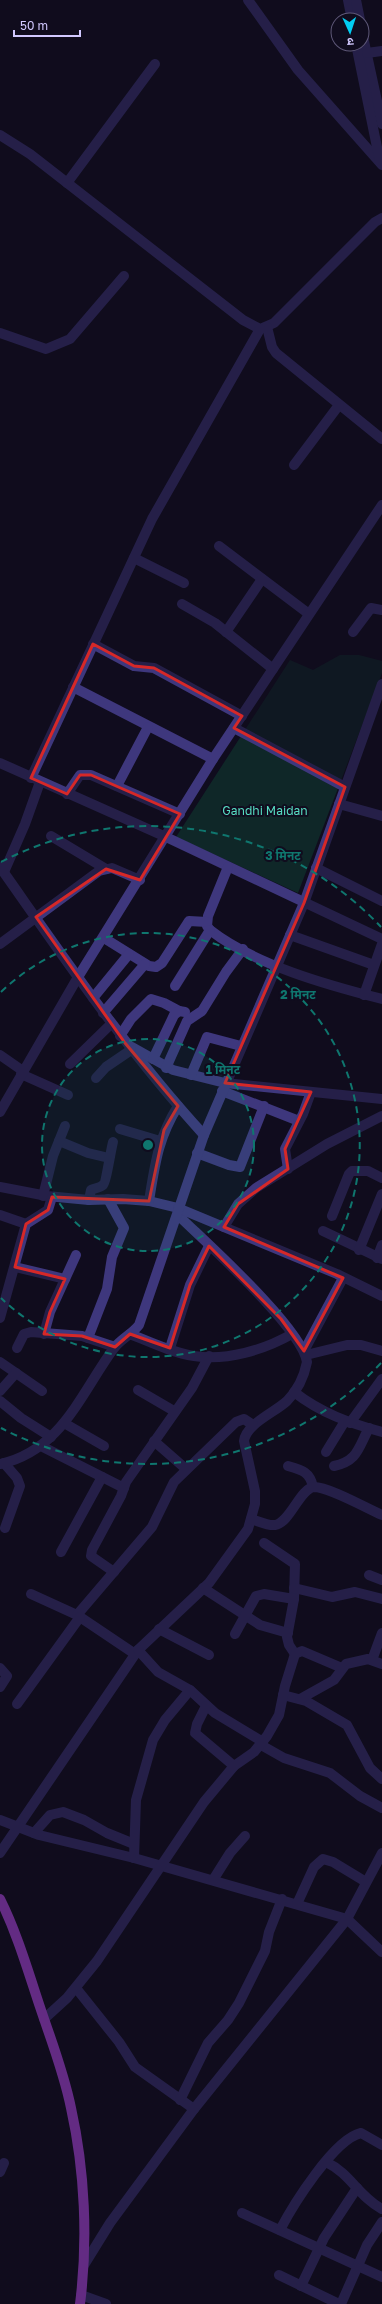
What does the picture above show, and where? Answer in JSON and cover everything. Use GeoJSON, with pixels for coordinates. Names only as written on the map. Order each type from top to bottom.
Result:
{"type":"FeatureCollection","features":[{"type":"Feature","properties":{"kind":"main road"},"geometry":{"type":"LineString","coordinates":[[0,1899],[10,1922],[64,2078],[74,2122],[83,2202],[84,2266],[81,2300]]}},
{"type":"Feature","properties":{"kind":"street"},"geometry":{"type":"LineString","coordinates":[[248,0],[298,70],[381,167]]}},
{"type":"Feature","properties":{"kind":"street"},"geometry":{"type":"LineString","coordinates":[[354,12],[356,1]]}},
{"type":"Feature","properties":{"kind":"street"},"geometry":{"type":"LineString","coordinates":[[356,1],[358,12]]}},
{"type":"Feature","properties":{"kind":"street"},"geometry":{"type":"LineString","coordinates":[[382,50],[367,53],[382,124]]}},
{"type":"Feature","properties":{"kind":"street"},"geometry":{"type":"LineString","coordinates":[[358,52],[381,167]]}},
{"type":"Feature","properties":{"kind":"street"},"geometry":{"type":"LineString","coordinates":[[67,183],[155,64]]}},
{"type":"Feature","properties":{"kind":"street"},"geometry":{"type":"LineString","coordinates":[[0,135],[30,154],[243,320],[264,328],[276,353],[382,439]]}},
{"type":"Feature","properties":{"kind":"street"},"geometry":{"type":"LineString","coordinates":[[204,1135],[125,1043],[2,869],[25,824],[36,780],[74,686],[152,519],[264,328],[375,222],[382,218]]}},
{"type":"Feature","properties":{"kind":"street"},"geometry":{"type":"LineString","coordinates":[[0,333],[46,349],[70,339],[124,276]]}},
{"type":"Feature","properties":{"kind":"street"},"geometry":{"type":"LineString","coordinates":[[294,465],[339,405]]}},
{"type":"Feature","properties":{"kind":"street"},"geometry":{"type":"LineString","coordinates":[[0,1112],[4,1094],[22,1072],[213,759],[382,505]]}},
{"type":"Feature","properties":{"kind":"street"},"geometry":{"type":"LineString","coordinates":[[219,546],[309,614]]}},
{"type":"Feature","properties":{"kind":"street"},"geometry":{"type":"LineString","coordinates":[[134,558],[184,583]]}},
{"type":"Feature","properties":{"kind":"street"},"geometry":{"type":"LineString","coordinates":[[226,632],[262,579]]}},
{"type":"Feature","properties":{"kind":"street"},"geometry":{"type":"LineString","coordinates":[[182,604],[226,632],[273,669]]}},
{"type":"Feature","properties":{"kind":"street"},"geometry":{"type":"LineString","coordinates":[[353,632],[371,608],[382,610]]}},
{"type":"Feature","properties":{"kind":"street"},"geometry":{"type":"LineString","coordinates":[[93,644],[134,666],[154,668],[242,716]]}},
{"type":"Feature","properties":{"kind":"street"},"geometry":{"type":"LineString","coordinates":[[5,1528],[20,1486],[16,1478],[2,1463],[21,1457],[41,1446],[64,1423],[115,1347],[139,1325],[197,1153],[223,1087],[304,903],[382,684]]}},
{"type":"Feature","properties":{"kind":"street"},"geometry":{"type":"LineString","coordinates":[[74,686],[148,727],[213,759]]}},
{"type":"Feature","properties":{"kind":"street"},"geometry":{"type":"LineString","coordinates":[[117,786],[148,727]]}},
{"type":"Feature","properties":{"kind":"street"},"geometry":{"type":"LineString","coordinates":[[234,728],[345,787]]}},
{"type":"Feature","properties":{"kind":"street"},"geometry":{"type":"LineString","coordinates":[[0,763],[166,837],[382,939]]}},
{"type":"Feature","properties":{"kind":"street"},"geometry":{"type":"LineString","coordinates":[[67,794],[78,777],[85,774],[117,786],[180,814]]}},
{"type":"Feature","properties":{"kind":"street"},"geometry":{"type":"LineString","coordinates":[[339,804],[382,816]]}},
{"type":"Feature","properties":{"kind":"street"},"geometry":{"type":"LineString","coordinates":[[51,836],[106,869],[120,871],[140,880]]}},
{"type":"Feature","properties":{"kind":"street"},"geometry":{"type":"LineString","coordinates":[[175,986],[208,926],[228,867]]}},
{"type":"Feature","properties":{"kind":"street"},"geometry":{"type":"LineString","coordinates":[[316,868],[382,901]]}},
{"type":"Feature","properties":{"kind":"street"},"geometry":{"type":"LineString","coordinates":[[0,944],[100,871],[106,869]]}},
{"type":"Feature","properties":{"kind":"street"},"geometry":{"type":"LineString","coordinates":[[104,938],[153,968],[160,966],[189,921],[208,926],[243,949],[276,966],[327,984],[382,999]]}},
{"type":"Feature","properties":{"kind":"street"},"geometry":{"type":"LineString","coordinates":[[290,935],[374,965]]}},
{"type":"Feature","properties":{"kind":"street"},"geometry":{"type":"LineString","coordinates":[[364,995],[382,944]]}},
{"type":"Feature","properties":{"kind":"street"},"geometry":{"type":"LineString","coordinates":[[166,1068],[187,1020],[193,1015],[202,1011],[226,972],[243,949]]}},
{"type":"Feature","properties":{"kind":"street"},"geometry":{"type":"LineString","coordinates":[[92,998],[129,954]]}},
{"type":"Feature","properties":{"kind":"street"},"geometry":{"type":"LineString","coordinates":[[103,1013],[145,964]]}},
{"type":"Feature","properties":{"kind":"street"},"geometry":{"type":"LineString","coordinates":[[96,1078],[125,1043],[131,1019],[150,1000],[164,1003],[179,1011],[193,1015]]}},
{"type":"Feature","properties":{"kind":"street"},"geometry":{"type":"LineString","coordinates":[[153,1059],[172,1018],[179,1011]]}},
{"type":"Feature","properties":{"kind":"street"},"geometry":{"type":"LineString","coordinates":[[70,1064],[111,1024]]}},
{"type":"Feature","properties":{"kind":"street"},"geometry":{"type":"LineString","coordinates":[[191,1074],[207,1037],[241,1046]]}},
{"type":"Feature","properties":{"kind":"street"},"geometry":{"type":"LineString","coordinates":[[125,1043],[166,1068],[191,1074],[299,1121]]}},
{"type":"Feature","properties":{"kind":"street"},"geometry":{"type":"LineString","coordinates":[[0,1055],[22,1072],[68,1094]]}},
{"type":"Feature","properties":{"kind":"street"},"geometry":{"type":"LineString","coordinates":[[223,1087],[311,1092],[382,1099]]}},
{"type":"Feature","properties":{"kind":"street"},"geometry":{"type":"LineString","coordinates":[[288,1169],[285,1149],[311,1092]]}},
{"type":"Feature","properties":{"kind":"street"},"geometry":{"type":"LineString","coordinates":[[149,1201],[160,1141],[166,1124],[178,1106]]}},
{"type":"Feature","properties":{"kind":"street"},"geometry":{"type":"LineString","coordinates":[[197,1153],[229,1166],[240,1167],[264,1106]]}},
{"type":"Feature","properties":{"kind":"street"},"geometry":{"type":"LineString","coordinates":[[224,1227],[238,1204],[256,1188],[327,1144],[382,1116]]}},
{"type":"Feature","properties":{"kind":"street"},"geometry":{"type":"LineString","coordinates":[[0,1318],[26,1224],[48,1210],[47,1196],[59,1141],[65,1126]]}},
{"type":"Feature","properties":{"kind":"street"},"geometry":{"type":"LineString","coordinates":[[120,1129],[160,1141]]}},
{"type":"Feature","properties":{"kind":"street"},"geometry":{"type":"LineString","coordinates":[[59,1141],[88,1153],[109,1158]]}},
{"type":"Feature","properties":{"kind":"street"},"geometry":{"type":"LineString","coordinates":[[89,1200],[91,1190],[101,1187],[106,1182],[113,1142]]}},
{"type":"Feature","properties":{"kind":"street"},"geometry":{"type":"LineString","coordinates":[[332,1216],[349,1174],[352,1171],[364,1170],[382,1178]]}},
{"type":"Feature","properties":{"kind":"street"},"geometry":{"type":"LineString","coordinates":[[0,1187],[47,1196],[89,1200],[108,1199],[149,1201],[178,1208],[382,1296]]}},
{"type":"Feature","properties":{"kind":"street"},"geometry":{"type":"LineString","coordinates":[[359,1250],[382,1194]]}},
{"type":"Feature","properties":{"kind":"street"},"geometry":{"type":"LineString","coordinates":[[88,1338],[107,1289],[112,1257],[124,1228],[108,1199]]}},
{"type":"Feature","properties":{"kind":"street"},"geometry":{"type":"LineString","coordinates":[[0,1853],[136,1652],[203,1588],[248,1529],[255,1504],[256,1492],[244,1441],[248,1430],[253,1425],[271,1414],[288,1400],[305,1372],[307,1362],[305,1353],[281,1319],[183,1220],[178,1208]]}},
{"type":"Feature","properties":{"kind":"street"},"geometry":{"type":"LineString","coordinates":[[0,1215],[26,1224]]}},
{"type":"Feature","properties":{"kind":"street"},"geometry":{"type":"LineString","coordinates":[[323,1231],[379,1259],[382,1246]]}},
{"type":"Feature","properties":{"kind":"street"},"geometry":{"type":"LineString","coordinates":[[170,1348],[190,1285],[209,1246]]}},
{"type":"Feature","properties":{"kind":"street"},"geometry":{"type":"LineString","coordinates":[[44,1334],[50,1312],[76,1255]]}},
{"type":"Feature","properties":{"kind":"street"},"geometry":{"type":"LineString","coordinates":[[15,1267],[64,1279]]}},
{"type":"Feature","properties":{"kind":"street"},"geometry":{"type":"LineString","coordinates":[[305,1353],[343,1278]]}},
{"type":"Feature","properties":{"kind":"street"},"geometry":{"type":"LineString","coordinates":[[17,1348],[24,1334],[31,1332],[88,1338],[115,1347]]}},
{"type":"Feature","properties":{"kind":"street"},"geometry":{"type":"LineString","coordinates":[[130,1334],[196,1356],[209,1356],[266,1348],[292,1334]]}},
{"type":"Feature","properties":{"kind":"street"},"geometry":{"type":"LineString","coordinates":[[305,1353],[347,1345],[361,1345],[382,1351]]}},
{"type":"Feature","properties":{"kind":"street"},"geometry":{"type":"LineString","coordinates":[[114,1572],[90,1554],[124,1488],[174,1411],[192,1388],[209,1356]]}},
{"type":"Feature","properties":{"kind":"street"},"geometry":{"type":"LineString","coordinates":[[0,1362],[42,1391]]}},
{"type":"Feature","properties":{"kind":"street"},"geometry":{"type":"LineString","coordinates":[[0,1391],[16,1373]]}},
{"type":"Feature","properties":{"kind":"street"},"geometry":{"type":"LineString","coordinates":[[326,1452],[347,1422],[382,1379]]}},
{"type":"Feature","properties":{"kind":"street"},"geometry":{"type":"LineString","coordinates":[[138,1390],[174,1411]]}},
{"type":"Feature","properties":{"kind":"street"},"geometry":{"type":"LineString","coordinates":[[294,1392],[319,1409],[347,1422],[382,1432]]}},
{"type":"Feature","properties":{"kind":"street"},"geometry":{"type":"LineString","coordinates":[[0,1401],[21,1418],[51,1436]]}},
{"type":"Feature","properties":{"kind":"street"},"geometry":{"type":"LineString","coordinates":[[17,1704],[79,1616],[152,1527],[171,1486],[186,1469],[240,1419],[244,1419],[253,1425]]}},
{"type":"Feature","properties":{"kind":"street"},"geometry":{"type":"LineString","coordinates":[[64,1423],[104,1446]]}},
{"type":"Feature","properties":{"kind":"street"},"geometry":{"type":"LineString","coordinates":[[334,1466],[347,1463],[353,1458],[369,1428]]}},
{"type":"Feature","properties":{"kind":"street"},"geometry":{"type":"LineString","coordinates":[[154,1441],[186,1469]]}},
{"type":"Feature","properties":{"kind":"street"},"geometry":{"type":"LineString","coordinates":[[41,1446],[124,1488]]}},
{"type":"Feature","properties":{"kind":"street"},"geometry":{"type":"LineString","coordinates":[[288,1466],[306,1472],[311,1479],[313,1487]]}},
{"type":"Feature","properties":{"kind":"street"},"geometry":{"type":"LineString","coordinates":[[61,1552],[102,1477]]}},
{"type":"Feature","properties":{"kind":"street"},"geometry":{"type":"LineString","coordinates":[[251,1519],[272,1525],[280,1523],[307,1491],[313,1487],[326,1489],[382,1515]]}},
{"type":"Feature","properties":{"kind":"street"},"geometry":{"type":"LineString","coordinates":[[44,2019],[60,2007],[97,1961],[160,1865],[204,1802],[234,1766],[254,1752],[262,1744],[279,1716],[283,1695],[295,1654],[287,1641],[294,1600],[295,1564],[264,1544]]}},
{"type":"Feature","properties":{"kind":"street"},"geometry":{"type":"LineString","coordinates":[[369,1574],[382,1580]]}},
{"type":"Feature","properties":{"kind":"street"},"geometry":{"type":"LineString","coordinates":[[203,1588],[260,1625],[288,1633]]}},
{"type":"Feature","properties":{"kind":"street"},"geometry":{"type":"LineString","coordinates":[[294,1588],[332,1597],[355,1592],[382,1599]]}},
{"type":"Feature","properties":{"kind":"street"},"geometry":{"type":"LineString","coordinates":[[31,1594],[79,1616],[136,1652],[158,1672],[190,1690],[215,1713],[284,1758],[330,1773],[360,1796],[382,1808]]}},
{"type":"Feature","properties":{"kind":"street"},"geometry":{"type":"LineString","coordinates":[[235,1634],[253,1599],[259,1595],[294,1600]]}},
{"type":"Feature","properties":{"kind":"street"},"geometry":{"type":"LineString","coordinates":[[159,1629],[209,1655]]}},
{"type":"Feature","properties":{"kind":"street"},"geometry":{"type":"LineString","coordinates":[[372,1660],[382,1633]]}},
{"type":"Feature","properties":{"kind":"street"},"geometry":{"type":"LineString","coordinates":[[295,1654],[302,1651],[342,1668]]}},
{"type":"Feature","properties":{"kind":"street"},"geometry":{"type":"LineString","coordinates":[[300,1699],[328,1684],[338,1676],[342,1668],[352,1662],[372,1660],[382,1664]]}},
{"type":"Feature","properties":{"kind":"street"},"geometry":{"type":"LineString","coordinates":[[0,1668],[7,1676],[0,1687]]}},
{"type":"Feature","properties":{"kind":"street"},"geometry":{"type":"LineString","coordinates":[[134,1858],[136,1800],[153,1740],[165,1720],[190,1690]]}},
{"type":"Feature","properties":{"kind":"street"},"geometry":{"type":"LineString","coordinates":[[283,1695],[312,1703],[347,1725],[370,1768],[382,1779]]}},
{"type":"Feature","properties":{"kind":"street"},"geometry":{"type":"LineString","coordinates":[[206,1706],[197,1724],[195,1733],[234,1766]]}},
{"type":"Feature","properties":{"kind":"street"},"geometry":{"type":"LineString","coordinates":[[34,1833],[50,1815],[63,1812],[84,1820],[107,1834],[134,1844]]}},
{"type":"Feature","properties":{"kind":"street"},"geometry":{"type":"LineString","coordinates":[[0,1820],[34,1833],[160,1865],[347,1919],[382,1952]]}},
{"type":"Feature","properties":{"kind":"street"},"geometry":{"type":"LineString","coordinates":[[213,1880],[230,1853],[245,1836]]}},
{"type":"Feature","properties":{"kind":"street"},"geometry":{"type":"LineString","coordinates":[[84,2266],[110,2224],[194,2109],[347,1919],[366,1882],[380,1864],[382,1853]]}},
{"type":"Feature","properties":{"kind":"street"},"geometry":{"type":"LineString","coordinates":[[298,1904],[314,1867],[323,1859],[333,1862],[366,1882]]}},
{"type":"Feature","properties":{"kind":"street"},"geometry":{"type":"LineString","coordinates":[[180,2100],[208,2043],[228,2020],[239,2003],[265,1951],[269,1932],[282,1899]]}},
{"type":"Feature","properties":{"kind":"street"},"geometry":{"type":"LineString","coordinates":[[76,1988],[114,2036],[135,2067],[194,2109]]}},
{"type":"Feature","properties":{"kind":"street"},"geometry":{"type":"LineString","coordinates":[[280,2230],[295,2203],[344,2140],[355,2134],[361,2133],[367,2135],[382,2145]]}},
{"type":"Feature","properties":{"kind":"street"},"geometry":{"type":"LineString","coordinates":[[326,2162],[342,2171],[366,2198],[382,2209]]}},
{"type":"Feature","properties":{"kind":"street"},"geometry":{"type":"LineString","coordinates":[[300,2286],[319,2248],[357,2188]]}},
{"type":"Feature","properties":{"kind":"street"},"geometry":{"type":"LineString","coordinates":[[242,2213],[359,2267],[382,2276]]}},
{"type":"Feature","properties":{"kind":"street"},"geometry":{"type":"LineString","coordinates":[[279,2275],[340,2304],[359,2267],[372,2235],[382,2222]]}},
{"type":"Feature","properties":{"kind":"street"},"geometry":{"type":"LineString","coordinates":[[81,2300],[106,2304]]}},
{"type":"Feature","properties":{"kind":"highlighted area"},"geometry":{"type":"Polygon","coordinates":[[[93,644],[134,666],[154,668],[242,716],[234,728],[345,787],[304,903],[225,1083],[311,1092],[285,1149],[288,1169],[238,1204],[224,1227],[343,1278],[304,1351],[281,1319],[209,1246],[190,1285],[170,1348],[130,1334],[115,1347],[82,1336],[44,1334],[50,1312],[65,1279],[15,1267],[26,1224],[48,1210],[52,1197],[149,1201],[164,1130],[178,1106],[125,1043],[36,917],[106,869],[140,880],[180,814],[91,775],[80,775],[67,794],[31,778],[93,644]]]}},
{"type":"Feature","properties":{"kind":"green space","name":"Gandhi Maidan"},"geometry":{"type":"Polygon","coordinates":[[[340,655],[359,655],[382,661],[382,673],[298,893],[176,837],[290,660],[313,670],[340,655]]]}}]}
